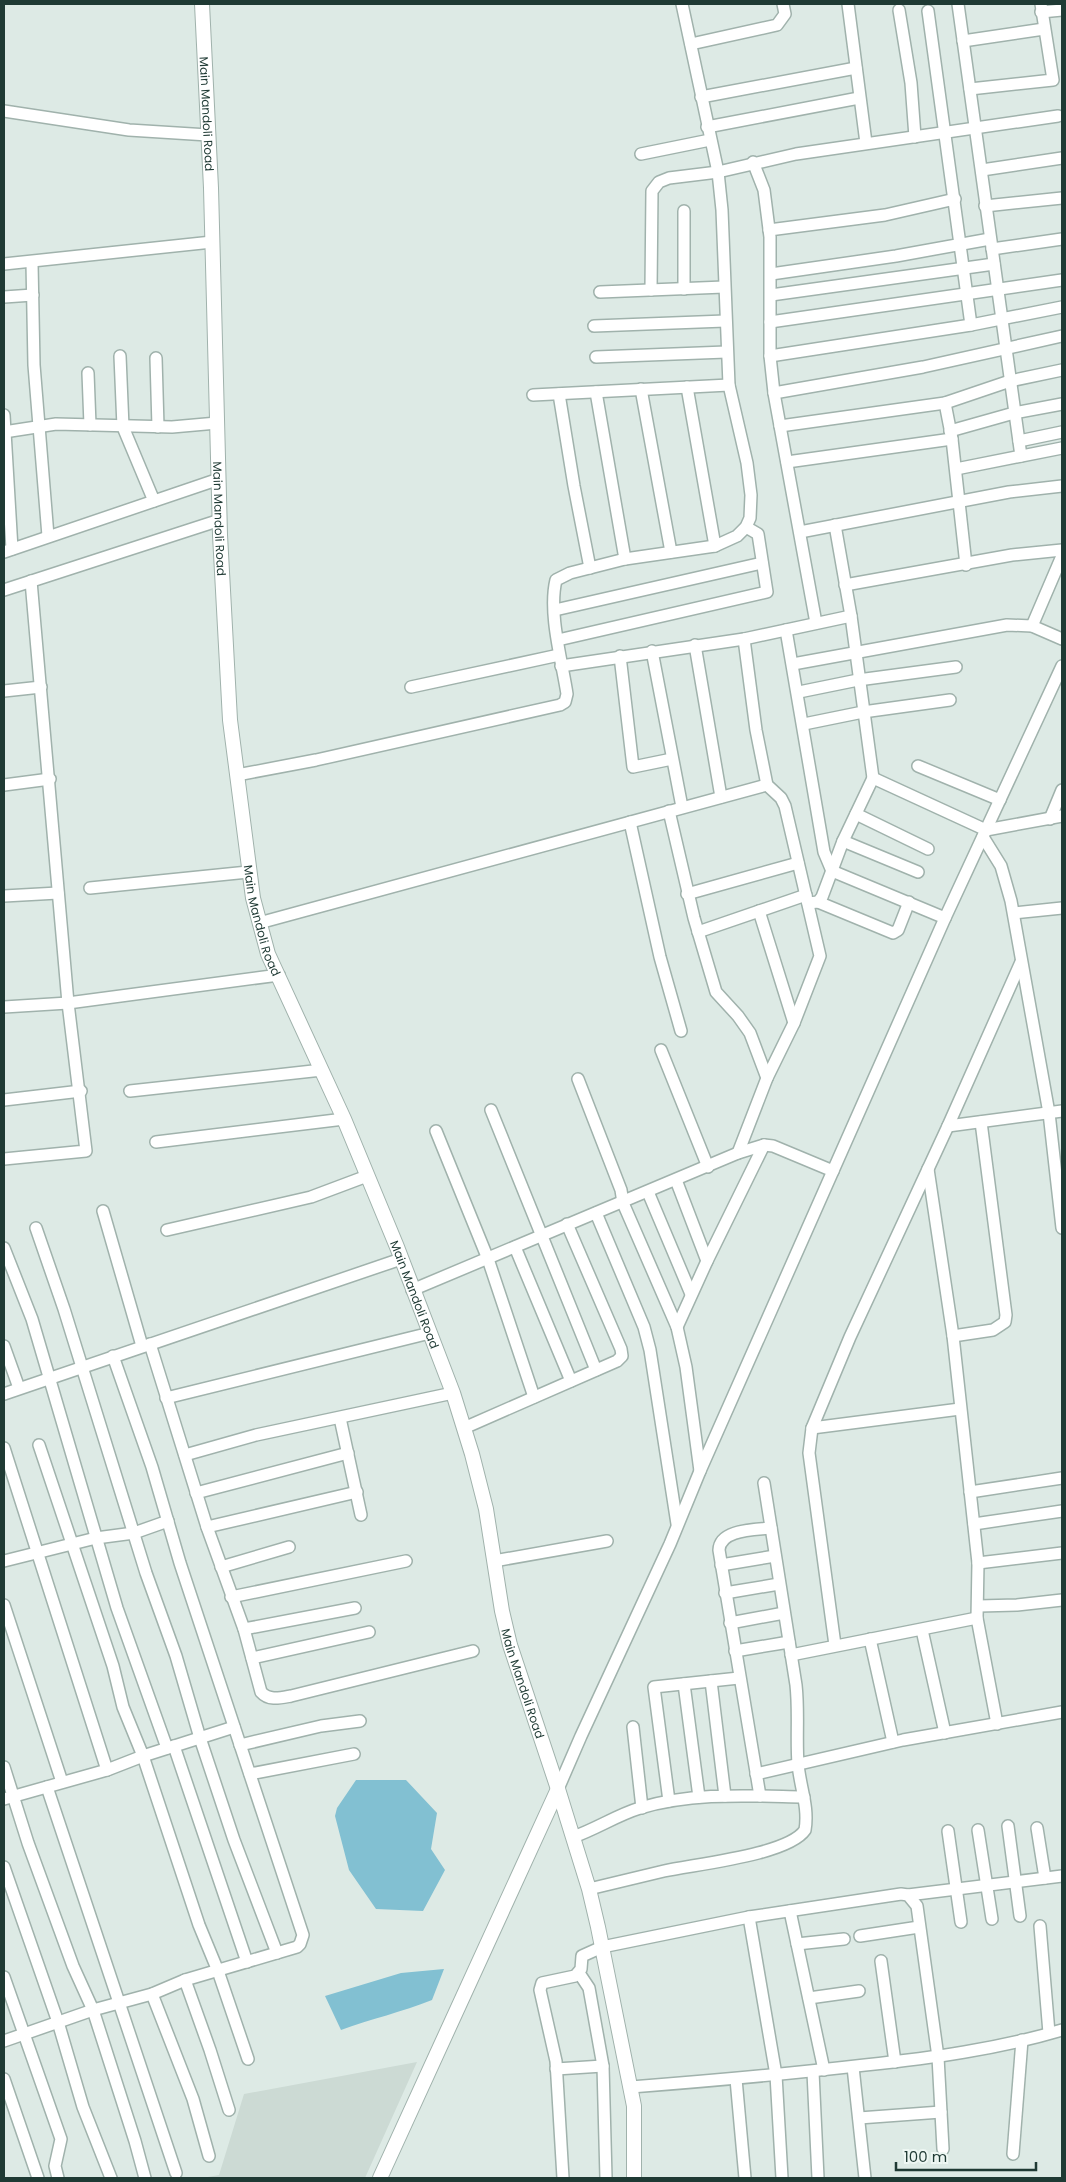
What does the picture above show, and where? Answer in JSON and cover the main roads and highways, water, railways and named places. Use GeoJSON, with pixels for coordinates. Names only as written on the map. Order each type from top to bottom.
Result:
{"type":"FeatureCollection","features":[{"type":"Feature","properties":{"kind":"water"},"geometry":{"type":"Polygon","coordinates":[[[356,1780],[406,1780],[437,1813],[431,1849],[445,1870],[423,1911],[376,1909],[349,1870],[335,1816],[337,1808],[356,1780]]]}},
{"type":"Feature","properties":{"kind":"water"},"geometry":{"type":"Polygon","coordinates":[[[444,1969],[432,2000],[341,2030],[325,1996],[401,1973],[444,1969]]]}}]}
